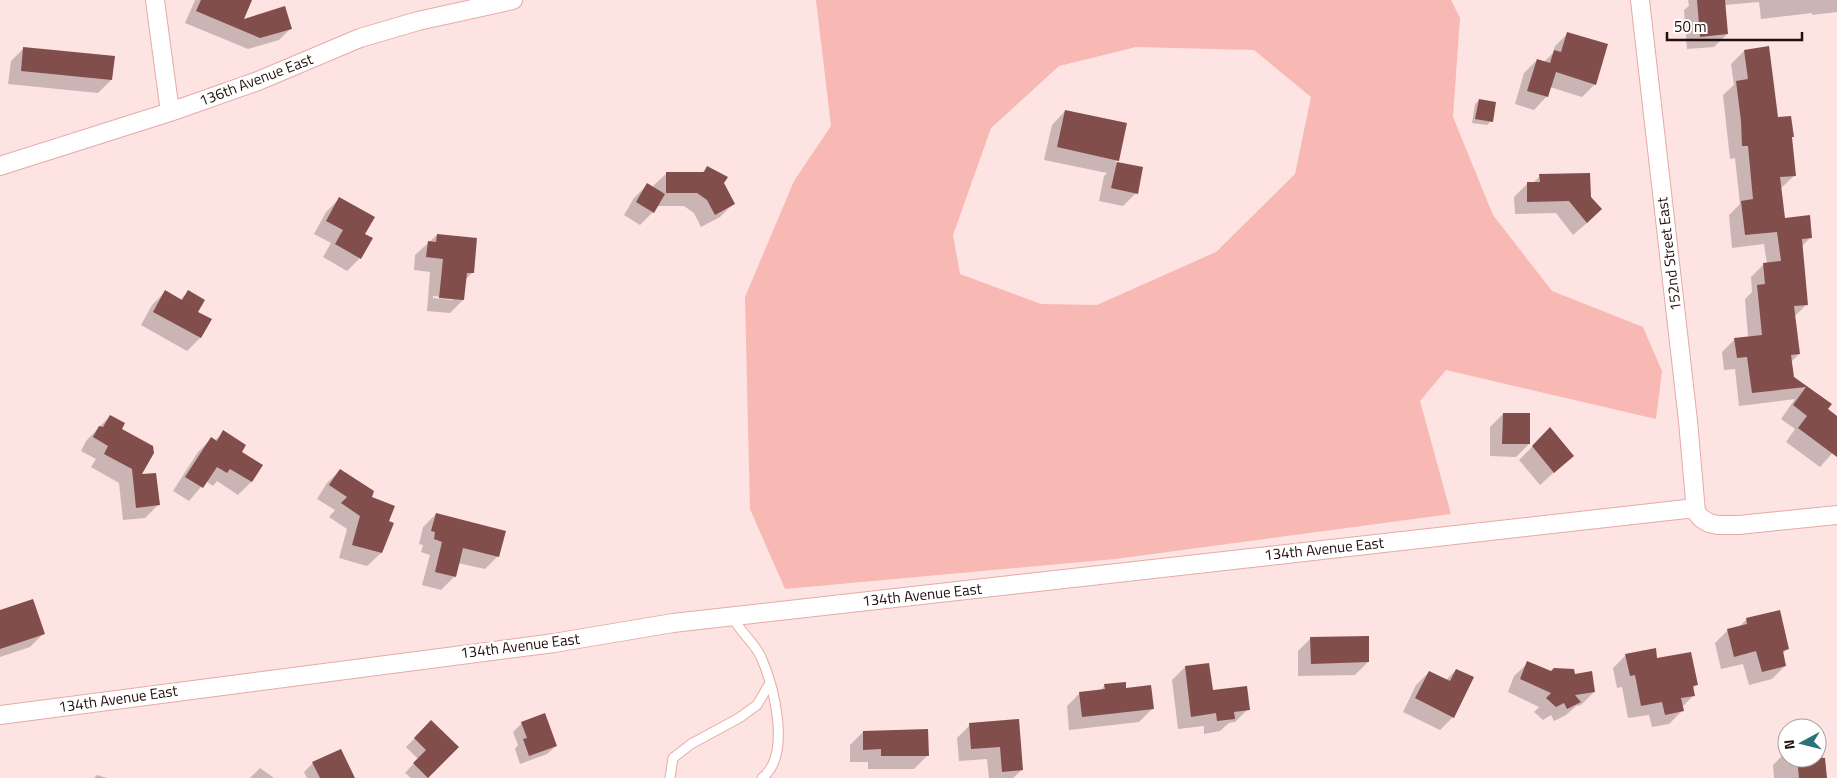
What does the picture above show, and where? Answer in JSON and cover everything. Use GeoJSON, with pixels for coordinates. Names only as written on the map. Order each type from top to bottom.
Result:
{"type":"FeatureCollection","features":[{"type":"Feature","properties":{"kind":"street"},"geometry":{"type":"LineString","coordinates":[[155,0],[170,112]]}},
{"type":"Feature","properties":{"kind":"street","name":"136th Avenue East"},"geometry":{"type":"LineString","coordinates":[[0,166],[170,112],[258,81],[360,38],[418,21],[513,0]]}},
{"type":"Feature","properties":{"kind":"street","name":"152nd Street East"},"geometry":{"type":"LineString","coordinates":[[1640,0],[1688,421],[1695,508]]}},
{"type":"Feature","properties":{"kind":"street"},"geometry":{"type":"LineString","coordinates":[[1695,508],[1701,518],[1709,523],[1718,525],[1740,525],[1837,515]]}},
{"type":"Feature","properties":{"kind":"street","name":"134th Avenue East"},"geometry":{"type":"LineString","coordinates":[[0,714],[554,643],[672,623],[1695,508]]}},
{"type":"Feature","properties":{"kind":"lane"},"geometry":{"type":"LineString","coordinates":[[732,616],[760,656],[777,708],[779,743],[770,772],[762,778]]}},
{"type":"Feature","properties":{"kind":"lane"},"geometry":{"type":"LineString","coordinates":[[670,778],[673,758],[691,744],[739,718],[757,705],[770,683]]}},
{"type":"Feature","properties":{"kind":"shaded area"},"geometry":{"type":"Polygon","coordinates":[[[816,0],[1451,0],[1460,18],[1453,117],[1493,215],[1552,291],[1643,327],[1662,371],[1656,419],[1446,370],[1420,401],[1451,514],[1115,559],[785,589],[750,509],[745,297],[794,181],[831,126],[816,0]],[[1136,47],[1059,66],[991,128],[953,235],[960,274],[1041,304],[1097,305],[1216,252],[1295,174],[1311,97],[1254,50],[1136,47]]]}},
{"type":"Feature","properties":{"kind":"building"},"geometry":{"type":"Polygon","coordinates":[[[201,0],[252,0],[244,19],[285,6],[292,29],[260,38],[196,11],[201,0]]]}},
{"type":"Feature","properties":{"kind":"building"},"geometry":{"type":"Polygon","coordinates":[[[1697,0],[1725,0],[1728,34],[1700,37],[1697,0]]]}},
{"type":"Feature","properties":{"kind":"building"},"geometry":{"type":"Polygon","coordinates":[[[1567,32],[1608,44],[1596,85],[1556,72],[1548,97],[1527,91],[1537,59],[1550,63],[1554,50],[1561,52],[1567,32]]]}},
{"type":"Feature","properties":{"kind":"building"},"geometry":{"type":"Polygon","coordinates":[[[1769,46],[1778,117],[1791,116],[1794,137],[1792,137],[1796,176],[1780,177],[1785,218],[1810,215],[1812,238],[1802,239],[1808,305],[1794,306],[1800,354],[1791,355],[1794,377],[1832,404],[1828,409],[1837,416],[1837,457],[1798,428],[1807,416],[1793,405],[1806,387],[1752,393],[1747,357],[1737,358],[1734,338],[1762,335],[1757,285],[1765,284],[1763,263],[1781,261],[1777,232],[1745,235],[1741,201],[1753,199],[1748,146],[1742,146],[1736,81],[1748,79],[1744,50],[1769,46]]]}},
{"type":"Feature","properties":{"kind":"building"},"geometry":{"type":"Polygon","coordinates":[[[23,47],[115,56],[112,80],[21,71],[23,47]]]}},
{"type":"Feature","properties":{"kind":"building"},"geometry":{"type":"Polygon","coordinates":[[[1479,99],[1496,102],[1493,122],[1475,119],[1479,99]]]}},
{"type":"Feature","properties":{"kind":"building"},"geometry":{"type":"Polygon","coordinates":[[[1065,110],[1127,123],[1119,161],[1057,147],[1065,110]]]}},
{"type":"Feature","properties":{"kind":"building"},"geometry":{"type":"Polygon","coordinates":[[[1117,162],[1143,167],[1138,194],[1111,188],[1117,162]]]}},
{"type":"Feature","properties":{"kind":"building"},"geometry":{"type":"Polygon","coordinates":[[[707,166],[728,177],[724,183],[735,204],[715,215],[707,200],[697,193],[666,193],[666,172],[704,172],[707,166]]]}},
{"type":"Feature","properties":{"kind":"building"},"geometry":{"type":"Polygon","coordinates":[[[1590,173],[1591,197],[1602,209],[1587,223],[1569,201],[1527,202],[1527,182],[1540,182],[1539,174],[1590,173]]]}},
{"type":"Feature","properties":{"kind":"building"},"geometry":{"type":"Polygon","coordinates":[[[647,183],[665,194],[654,213],[636,202],[647,183]]]}},
{"type":"Feature","properties":{"kind":"building"},"geometry":{"type":"Polygon","coordinates":[[[339,197],[375,217],[365,234],[373,238],[361,259],[335,244],[343,230],[326,221],[339,197]]]}},
{"type":"Feature","properties":{"kind":"building"},"geometry":{"type":"Polygon","coordinates":[[[437,234],[477,238],[474,273],[467,273],[464,300],[439,298],[443,259],[426,257],[428,241],[436,242],[437,234]]]}},
{"type":"Feature","properties":{"kind":"building"},"geometry":{"type":"Polygon","coordinates":[[[165,290],[182,300],[188,290],[205,300],[198,312],[212,319],[201,338],[153,312],[165,290]]]}},
{"type":"Feature","properties":{"kind":"building"},"geometry":{"type":"Polygon","coordinates":[[[1503,413],[1530,413],[1530,444],[1502,444],[1503,413]]]}},
{"type":"Feature","properties":{"kind":"building"},"geometry":{"type":"Polygon","coordinates":[[[110,415],[125,423],[122,429],[153,446],[154,453],[142,474],[156,473],[160,505],[136,508],[132,469],[104,454],[108,446],[93,437],[99,426],[103,427],[110,415]]]}},
{"type":"Feature","properties":{"kind":"building"},"geometry":{"type":"Polygon","coordinates":[[[1550,427],[1574,456],[1554,473],[1532,446],[1550,427]]]}},
{"type":"Feature","properties":{"kind":"building"},"geometry":{"type":"Polygon","coordinates":[[[223,430],[246,445],[242,452],[263,465],[252,482],[230,469],[227,473],[217,467],[203,488],[185,477],[211,437],[217,441],[223,430]]]}},
{"type":"Feature","properties":{"kind":"building"},"geometry":{"type":"Polygon","coordinates":[[[340,469],[374,491],[372,497],[395,506],[389,521],[394,523],[382,553],[352,545],[360,516],[341,503],[347,497],[329,485],[340,469]]]}},
{"type":"Feature","properties":{"kind":"building"},"geometry":{"type":"Polygon","coordinates":[[[436,513],[506,531],[499,557],[463,548],[456,577],[435,572],[442,542],[434,539],[435,532],[431,531],[436,513]]]}},
{"type":"Feature","properties":{"kind":"building"},"geometry":{"type":"Polygon","coordinates":[[[33,599],[45,634],[0,649],[0,610],[33,599]]]}},
{"type":"Feature","properties":{"kind":"building"},"geometry":{"type":"Polygon","coordinates":[[[1780,610],[1789,649],[1783,651],[1786,666],[1762,672],[1756,651],[1734,657],[1727,629],[1747,624],[1746,618],[1780,610]]]}},
{"type":"Feature","properties":{"kind":"building"},"geometry":{"type":"Polygon","coordinates":[[[1369,636],[1369,662],[1311,664],[1310,637],[1369,636]]]}},
{"type":"Feature","properties":{"kind":"building"},"geometry":{"type":"Polygon","coordinates":[[[1656,648],[1657,658],[1691,652],[1698,685],[1693,686],[1695,696],[1681,698],[1684,711],[1665,715],[1662,702],[1641,706],[1635,675],[1630,676],[1625,654],[1656,648]]]}},
{"type":"Feature","properties":{"kind":"building"},"geometry":{"type":"Polygon","coordinates":[[[1527,661],[1551,671],[1554,668],[1574,669],[1575,674],[1592,671],[1595,692],[1575,695],[1581,702],[1567,709],[1564,703],[1556,707],[1546,698],[1551,693],[1520,679],[1527,661]]]}},
{"type":"Feature","properties":{"kind":"building"},"geometry":{"type":"Polygon","coordinates":[[[1209,663],[1213,690],[1247,686],[1250,710],[1234,712],[1235,719],[1217,721],[1216,713],[1191,717],[1185,666],[1209,663]]]}},
{"type":"Feature","properties":{"kind":"building"},"geometry":{"type":"Polygon","coordinates":[[[1456,669],[1474,677],[1454,718],[1415,698],[1429,671],[1450,681],[1456,669]]]}},
{"type":"Feature","properties":{"kind":"building"},"geometry":{"type":"Polygon","coordinates":[[[1126,682],[1126,688],[1151,685],[1154,709],[1082,717],[1079,692],[1105,689],[1104,684],[1126,682]]]}},
{"type":"Feature","properties":{"kind":"building"},"geometry":{"type":"Polygon","coordinates":[[[545,713],[557,746],[529,756],[523,739],[527,738],[521,722],[545,713]]]}},
{"type":"Feature","properties":{"kind":"building"},"geometry":{"type":"Polygon","coordinates":[[[1019,719],[1023,770],[1002,772],[1000,747],[971,749],[969,723],[1019,719]]]}},
{"type":"Feature","properties":{"kind":"building"},"geometry":{"type":"Polygon","coordinates":[[[431,720],[459,747],[428,778],[413,763],[426,750],[414,738],[431,720]]]}},
{"type":"Feature","properties":{"kind":"building"},"geometry":{"type":"Polygon","coordinates":[[[928,729],[929,756],[881,756],[881,749],[863,750],[863,731],[928,729]]]}},
{"type":"Feature","properties":{"kind":"building"},"geometry":{"type":"Polygon","coordinates":[[[341,749],[355,778],[320,778],[312,762],[341,749]]]}},
{"type":"Feature","properties":{"kind":"building"},"geometry":{"type":"Polygon","coordinates":[[[1798,768],[1826,768],[1827,778],[1799,778],[1798,768]]]}}]}
